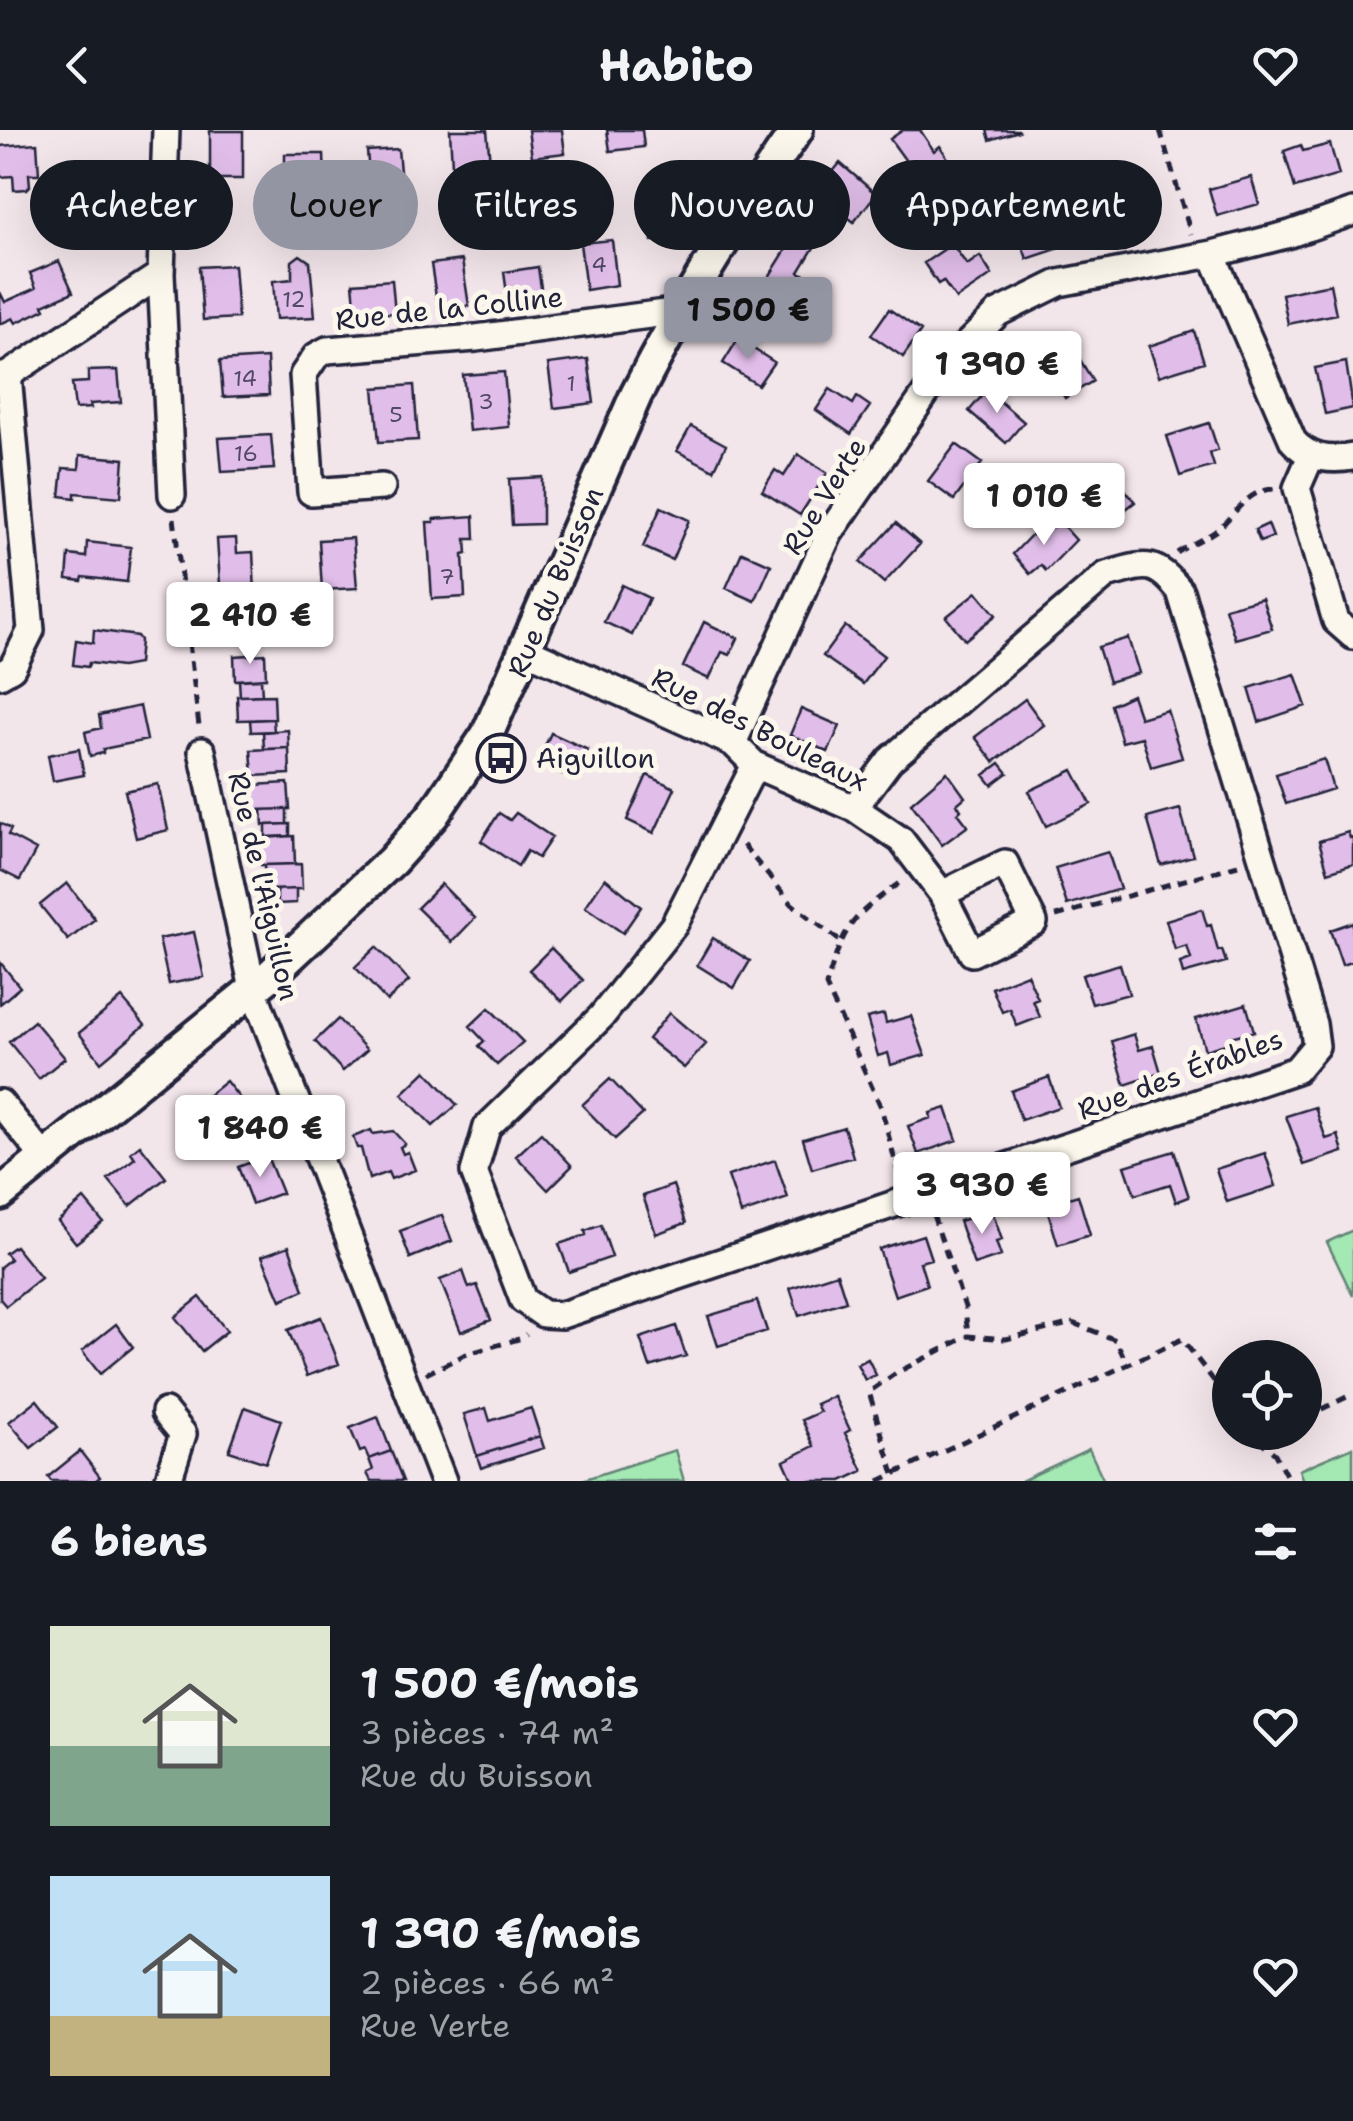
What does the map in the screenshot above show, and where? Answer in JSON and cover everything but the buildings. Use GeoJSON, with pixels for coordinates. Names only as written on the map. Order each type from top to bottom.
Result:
{"type":"FeatureCollection","features":[{"type":"Feature","properties":{"kind":"street"},"geometry":{"type":"LineString","coordinates":[[166,130],[162,274],[172,495]]}},
{"type":"Feature","properties":{"kind":"street","name":"Rue du Buisson"},"geometry":{"type":"LineString","coordinates":[[0,1194],[253,989],[392,860],[434,815],[487,735],[636,394],[680,311],[797,130]]}},
{"type":"Feature","properties":{"kind":"street","name":"Rue Verte"},"geometry":{"type":"LineString","coordinates":[[733,743],[828,534],[944,367],[998,313],[1059,282],[1205,255],[1290,234],[1353,212]]}},
{"type":"Feature","properties":{"kind":"street"},"geometry":{"type":"LineString","coordinates":[[1205,255],[1293,441],[1311,456],[1353,457]]}},
{"type":"Feature","properties":{"kind":"street"},"geometry":{"type":"LineString","coordinates":[[0,675],[12,668],[31,630],[4,376],[162,274]]}},
{"type":"Feature","properties":{"kind":"street","name":"Rue de la Colline"},"geometry":{"type":"LineString","coordinates":[[382,487],[312,492],[302,376],[316,356],[327,350],[476,338],[680,311]]}},
{"type":"Feature","properties":{"kind":"street"},"geometry":{"type":"LineString","coordinates":[[1311,456],[1297,488],[1336,621],[1353,636]]}},
{"type":"Feature","properties":{"kind":"street"},"geometry":{"type":"LineString","coordinates":[[854,808],[890,760],[1106,575],[1146,564],[1164,572]]}},
{"type":"Feature","properties":{"kind":"street","name":"Rue des Érables"},"geometry":{"type":"LineString","coordinates":[[543,1314],[562,1315],[1296,1070],[1316,1046],[1313,1024],[1180,591],[1164,572]]}},
{"type":"Feature","properties":{"kind":"street","name":"Rue des Bouleaux"},"geometry":{"type":"LineString","coordinates":[[526,650],[733,743],[755,765],[854,808],[901,840],[942,894],[972,953],[1034,922]]}},
{"type":"Feature","properties":{"kind":"street","name":"Rue de l'Aiguillon"},"geometry":{"type":"LineString","coordinates":[[202,751],[253,989],[444,1481]]}},
{"type":"Feature","properties":{"kind":"street"},"geometry":{"type":"LineString","coordinates":[[543,1314],[523,1300],[474,1172],[488,1127],[601,1018],[674,926],[755,765]]}},
{"type":"Feature","properties":{"kind":"street"},"geometry":{"type":"LineString","coordinates":[[942,894],[1005,863],[1034,922]]}},
{"type":"Feature","properties":{"kind":"street"},"geometry":{"type":"LineString","coordinates":[[0,1103],[44,1158]]}},
{"type":"Feature","properties":{"kind":"street"},"geometry":{"type":"LineString","coordinates":[[166,1412],[183,1434],[168,1481]]}},
{"type":"Feature","properties":{"kind":"path"},"geometry":{"type":"LineString","coordinates":[[1160,130],[1205,255]]}},
{"type":"Feature","properties":{"kind":"path"},"geometry":{"type":"LineString","coordinates":[[1164,572],[1178,551],[1216,531],[1239,506],[1264,489],[1297,488]]}},
{"type":"Feature","properties":{"kind":"path"},"geometry":{"type":"LineString","coordinates":[[172,495],[202,751]]}},
{"type":"Feature","properties":{"kind":"path"},"geometry":{"type":"LineString","coordinates":[[725,824],[792,904],[840,941]]}},
{"type":"Feature","properties":{"kind":"path"},"geometry":{"type":"LineString","coordinates":[[1034,922],[1262,858]]}},
{"type":"Feature","properties":{"kind":"path"},"geometry":{"type":"LineString","coordinates":[[920,868],[858,912],[840,941],[826,986],[882,1107],[916,1197],[965,1307],[968,1336]]}},
{"type":"Feature","properties":{"kind":"path"},"geometry":{"type":"LineString","coordinates":[[405,1385],[464,1355],[522,1338],[543,1314]]}},
{"type":"Feature","properties":{"kind":"path"},"geometry":{"type":"LineString","coordinates":[[894,1474],[869,1392],[896,1372],[968,1336],[1006,1340],[1074,1323],[1116,1340],[1128,1364]]}},
{"type":"Feature","properties":{"kind":"path"},"geometry":{"type":"LineString","coordinates":[[879,1481],[1182,1339],[1212,1378]]}},
{"type":"Feature","properties":{"kind":"path"},"geometry":{"type":"LineString","coordinates":[[1322,1409],[1353,1394]]}},
{"type":"Feature","properties":{"kind":"path"},"geometry":{"type":"LineString","coordinates":[[1271,1450],[1289,1481]]}},
{"type":"Feature","properties":{"kind":"green space"},"geometry":{"type":"Polygon","coordinates":[[[1353,1230],[1353,1296],[1327,1242],[1353,1230]]]}},
{"type":"Feature","properties":{"kind":"green space"},"geometry":{"type":"Polygon","coordinates":[[[1353,1447],[1353,1481],[1303,1481],[1299,1470],[1353,1447]]]}},
{"type":"Feature","properties":{"kind":"green space"},"geometry":{"type":"Polygon","coordinates":[[[1089,1449],[1104,1481],[1021,1481],[1089,1449]]]}},
{"type":"Feature","properties":{"kind":"green space"},"geometry":{"type":"Polygon","coordinates":[[[675,1450],[684,1481],[579,1481],[675,1450]]]}},
{"type":"Feature","properties":{"kind":"water"},"geometry":{"type":"Polygon","coordinates":[[[268,1116],[275,1135],[237,1149],[230,1131],[268,1116]]]}},
{"type":"Feature","properties":{"kind":"place","name":"Aiguillon"},"geometry":{"type":"Point","coordinates":[501,758]}}]}
